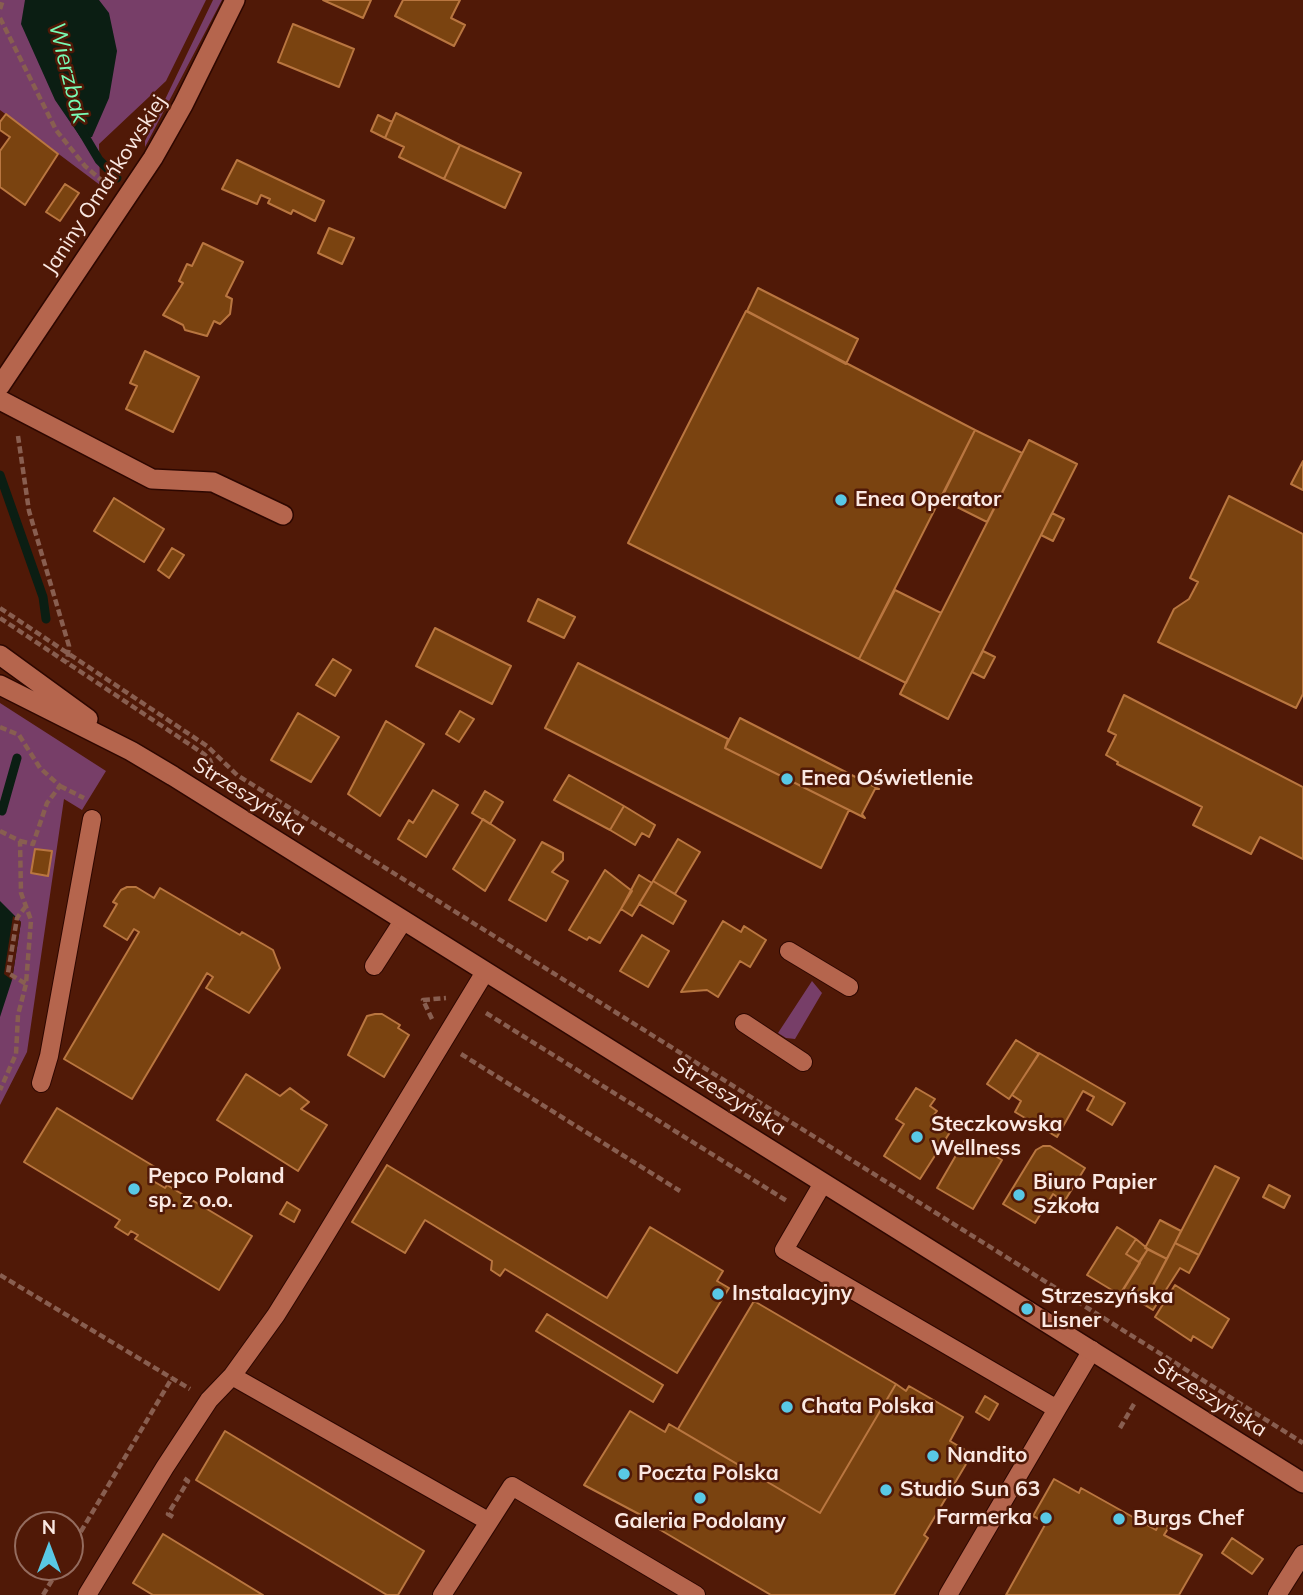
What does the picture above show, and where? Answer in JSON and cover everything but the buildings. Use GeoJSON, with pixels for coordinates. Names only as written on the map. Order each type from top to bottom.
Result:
{"type":"FeatureCollection","features":[{"type":"Feature","properties":{"kind":"street","name":"Janiny Omańkowskiej"},"geometry":{"type":"LineString","coordinates":[[0,386],[153,158],[183,106],[235,0]]}},
{"type":"Feature","properties":{"kind":"street"},"geometry":{"type":"LineString","coordinates":[[0,400],[152,479],[213,482],[283,515]]}},
{"type":"Feature","properties":{"kind":"street","name":"Strzeszyńska"},"geometry":{"type":"LineString","coordinates":[[0,655],[131,751]]}},
{"type":"Feature","properties":{"kind":"street","name":"Strzeszyńska"},"geometry":{"type":"LineString","coordinates":[[0,685],[131,751],[221,806],[1303,1483]]}},
{"type":"Feature","properties":{"kind":"lane"},"geometry":{"type":"LineString","coordinates":[[41,1083],[49,1056],[91,810]]}},
{"type":"Feature","properties":{"kind":"lane"},"geometry":{"type":"LineString","coordinates":[[374,966],[403,921]]}},
{"type":"Feature","properties":{"kind":"lane"},"geometry":{"type":"LineString","coordinates":[[789,951],[849,987]]}},
{"type":"Feature","properties":{"kind":"lane"},"geometry":{"type":"LineString","coordinates":[[87,1595],[209,1400],[232,1376],[276,1315],[485,972]]}},
{"type":"Feature","properties":{"kind":"lane"},"geometry":{"type":"LineString","coordinates":[[744,1023],[803,1062]]}},
{"type":"Feature","properties":{"kind":"lane"},"geometry":{"type":"LineString","coordinates":[[824,1183],[784,1250],[1057,1409]]}},
{"type":"Feature","properties":{"kind":"lane"},"geometry":{"type":"LineString","coordinates":[[948,1595],[1091,1350]]}},
{"type":"Feature","properties":{"kind":"lane"},"geometry":{"type":"LineString","coordinates":[[232,1376],[488,1521]]}},
{"type":"Feature","properties":{"kind":"lane"},"geometry":{"type":"LineString","coordinates":[[442,1595],[512,1486],[696,1595]]}},
{"type":"Feature","properties":{"kind":"lane"},"geometry":{"type":"LineString","coordinates":[[1276,1595],[1303,1554]]}},
{"type":"Feature","properties":{"kind":"path"},"geometry":{"type":"LineString","coordinates":[[0,9],[3,0]]}},
{"type":"Feature","properties":{"kind":"path"},"geometry":{"type":"LineString","coordinates":[[0,18],[57,130],[85,166],[113,191]]}},
{"type":"Feature","properties":{"kind":"path"},"geometry":{"type":"LineString","coordinates":[[17,427],[29,511],[69,653],[66,662]]}},
{"type":"Feature","properties":{"kind":"path"},"geometry":{"type":"LineString","coordinates":[[0,608],[207,746],[237,775],[1303,1443]]}},
{"type":"Feature","properties":{"kind":"path"},"geometry":{"type":"LineString","coordinates":[[0,618],[210,760],[216,771],[221,806]]}},
{"type":"Feature","properties":{"kind":"path"},"geometry":{"type":"LineString","coordinates":[[0,727],[19,735],[40,768],[91,810]]}},
{"type":"Feature","properties":{"kind":"path"},"geometry":{"type":"LineString","coordinates":[[0,831],[33,844],[47,803],[60,786]]}},
{"type":"Feature","properties":{"kind":"path"},"geometry":{"type":"LineString","coordinates":[[0,1090],[16,1054],[18,1015],[26,984],[31,920],[21,893],[20,841]]}},
{"type":"Feature","properties":{"kind":"path"},"geometry":{"type":"LineString","coordinates":[[26,905],[17,918],[8,973],[26,984]]}},
{"type":"Feature","properties":{"kind":"path"},"geometry":{"type":"LineString","coordinates":[[467,1002],[806,1212]]}},
{"type":"Feature","properties":{"kind":"path"},"geometry":{"type":"LineString","coordinates":[[443,1043],[680,1191]]}},
{"type":"Feature","properties":{"kind":"path"},"geometry":{"type":"LineString","coordinates":[[0,1275],[209,1400]]}},
{"type":"Feature","properties":{"kind":"path"},"geometry":{"type":"LineString","coordinates":[[1156,1367],[1163,1355]]}},
{"type":"Feature","properties":{"kind":"path"},"geometry":{"type":"LineString","coordinates":[[84,1526],[172,1378]]}},
{"type":"Feature","properties":{"kind":"path"},"geometry":{"type":"LineString","coordinates":[[1120,1428],[1136,1401]]}},
{"type":"Feature","properties":{"kind":"shaded area"},"geometry":{"type":"Polygon","coordinates":[[[0,0],[206,0],[166,81],[99,144],[100,185],[0,110],[0,0]]]}},
{"type":"Feature","properties":{"kind":"shaded area"},"geometry":{"type":"Polygon","coordinates":[[[213,0],[222,0],[145,147],[145,141],[213,0]]]}},
{"type":"Feature","properties":{"kind":"shaded area"},"geometry":{"type":"Polygon","coordinates":[[[0,703],[106,771],[82,810],[64,799],[27,1052],[0,1105],[0,703]]]}},
{"type":"Feature","properties":{"kind":"shaded area"},"geometry":{"type":"Polygon","coordinates":[[[812,981],[822,993],[795,1039],[786,1038],[778,1033],[812,981]]]}},
{"type":"Feature","properties":{"kind":"water"},"geometry":{"type":"Polygon","coordinates":[[[25,0],[99,0],[109,13],[117,51],[109,98],[92,137],[81,138],[55,100],[21,24],[25,0]]]}},
{"type":"Feature","properties":{"kind":"water"},"geometry":{"type":"Polygon","coordinates":[[[0,901],[21,922],[12,980],[0,1017],[0,901]]]}},
{"type":"Feature","properties":{"kind":"pier"},"geometry":{"type":"Polygon","coordinates":[[[13,916],[21,922],[12,980],[4,974],[13,916]]]}},
{"type":"Feature","properties":{"kind":"waterway","name":"Wierzbak"},"geometry":{"type":"LineString","coordinates":[[80,128],[99,160],[117,178]]}},
{"type":"Feature","properties":{"kind":"waterway","name":"Wierzbak"},"geometry":{"type":"LineString","coordinates":[[0,475],[43,597],[46,619]]}},
{"type":"Feature","properties":{"kind":"waterway","name":"Wierzbak"},"geometry":{"type":"LineString","coordinates":[[2,811],[17,758]]}},
{"type":"Feature","properties":{"kind":"place","name":"Enea Operator"},"geometry":{"type":"Point","coordinates":[841,500]}},
{"type":"Feature","properties":{"kind":"place","name":"Enea Oświetlenie"},"geometry":{"type":"Point","coordinates":[787,779]}},
{"type":"Feature","properties":{"kind":"place","name":"Steczkowska Wellness"},"geometry":{"type":"Point","coordinates":[917,1137]}},
{"type":"Feature","properties":{"kind":"place","name":"Pepco Poland sp. z o.o."},"geometry":{"type":"Point","coordinates":[134,1189]}},
{"type":"Feature","properties":{"kind":"place","name":"Biuro Papier Szkoła"},"geometry":{"type":"Point","coordinates":[1019,1195]}},
{"type":"Feature","properties":{"kind":"place","name":"Instalacyjny"},"geometry":{"type":"Point","coordinates":[718,1294]}},
{"type":"Feature","properties":{"kind":"place","name":"Strzeszyńska Lisner"},"geometry":{"type":"Point","coordinates":[1027,1309]}},
{"type":"Feature","properties":{"kind":"place","name":"Chata Polska"},"geometry":{"type":"Point","coordinates":[787,1407]}},
{"type":"Feature","properties":{"kind":"place","name":"Nandito"},"geometry":{"type":"Point","coordinates":[933,1456]}},
{"type":"Feature","properties":{"kind":"place","name":"Poczta Polska"},"geometry":{"type":"Point","coordinates":[624,1474]}},
{"type":"Feature","properties":{"kind":"place","name":"Studio Sun 63"},"geometry":{"type":"Point","coordinates":[886,1490]}},
{"type":"Feature","properties":{"kind":"place","name":"Galeria Podolany"},"geometry":{"type":"Point","coordinates":[700,1498]}},
{"type":"Feature","properties":{"kind":"place","name":"Farmerka"},"geometry":{"type":"Point","coordinates":[1046,1518]}},
{"type":"Feature","properties":{"kind":"place","name":"Burgs Chef"},"geometry":{"type":"Point","coordinates":[1119,1519]}}]}
